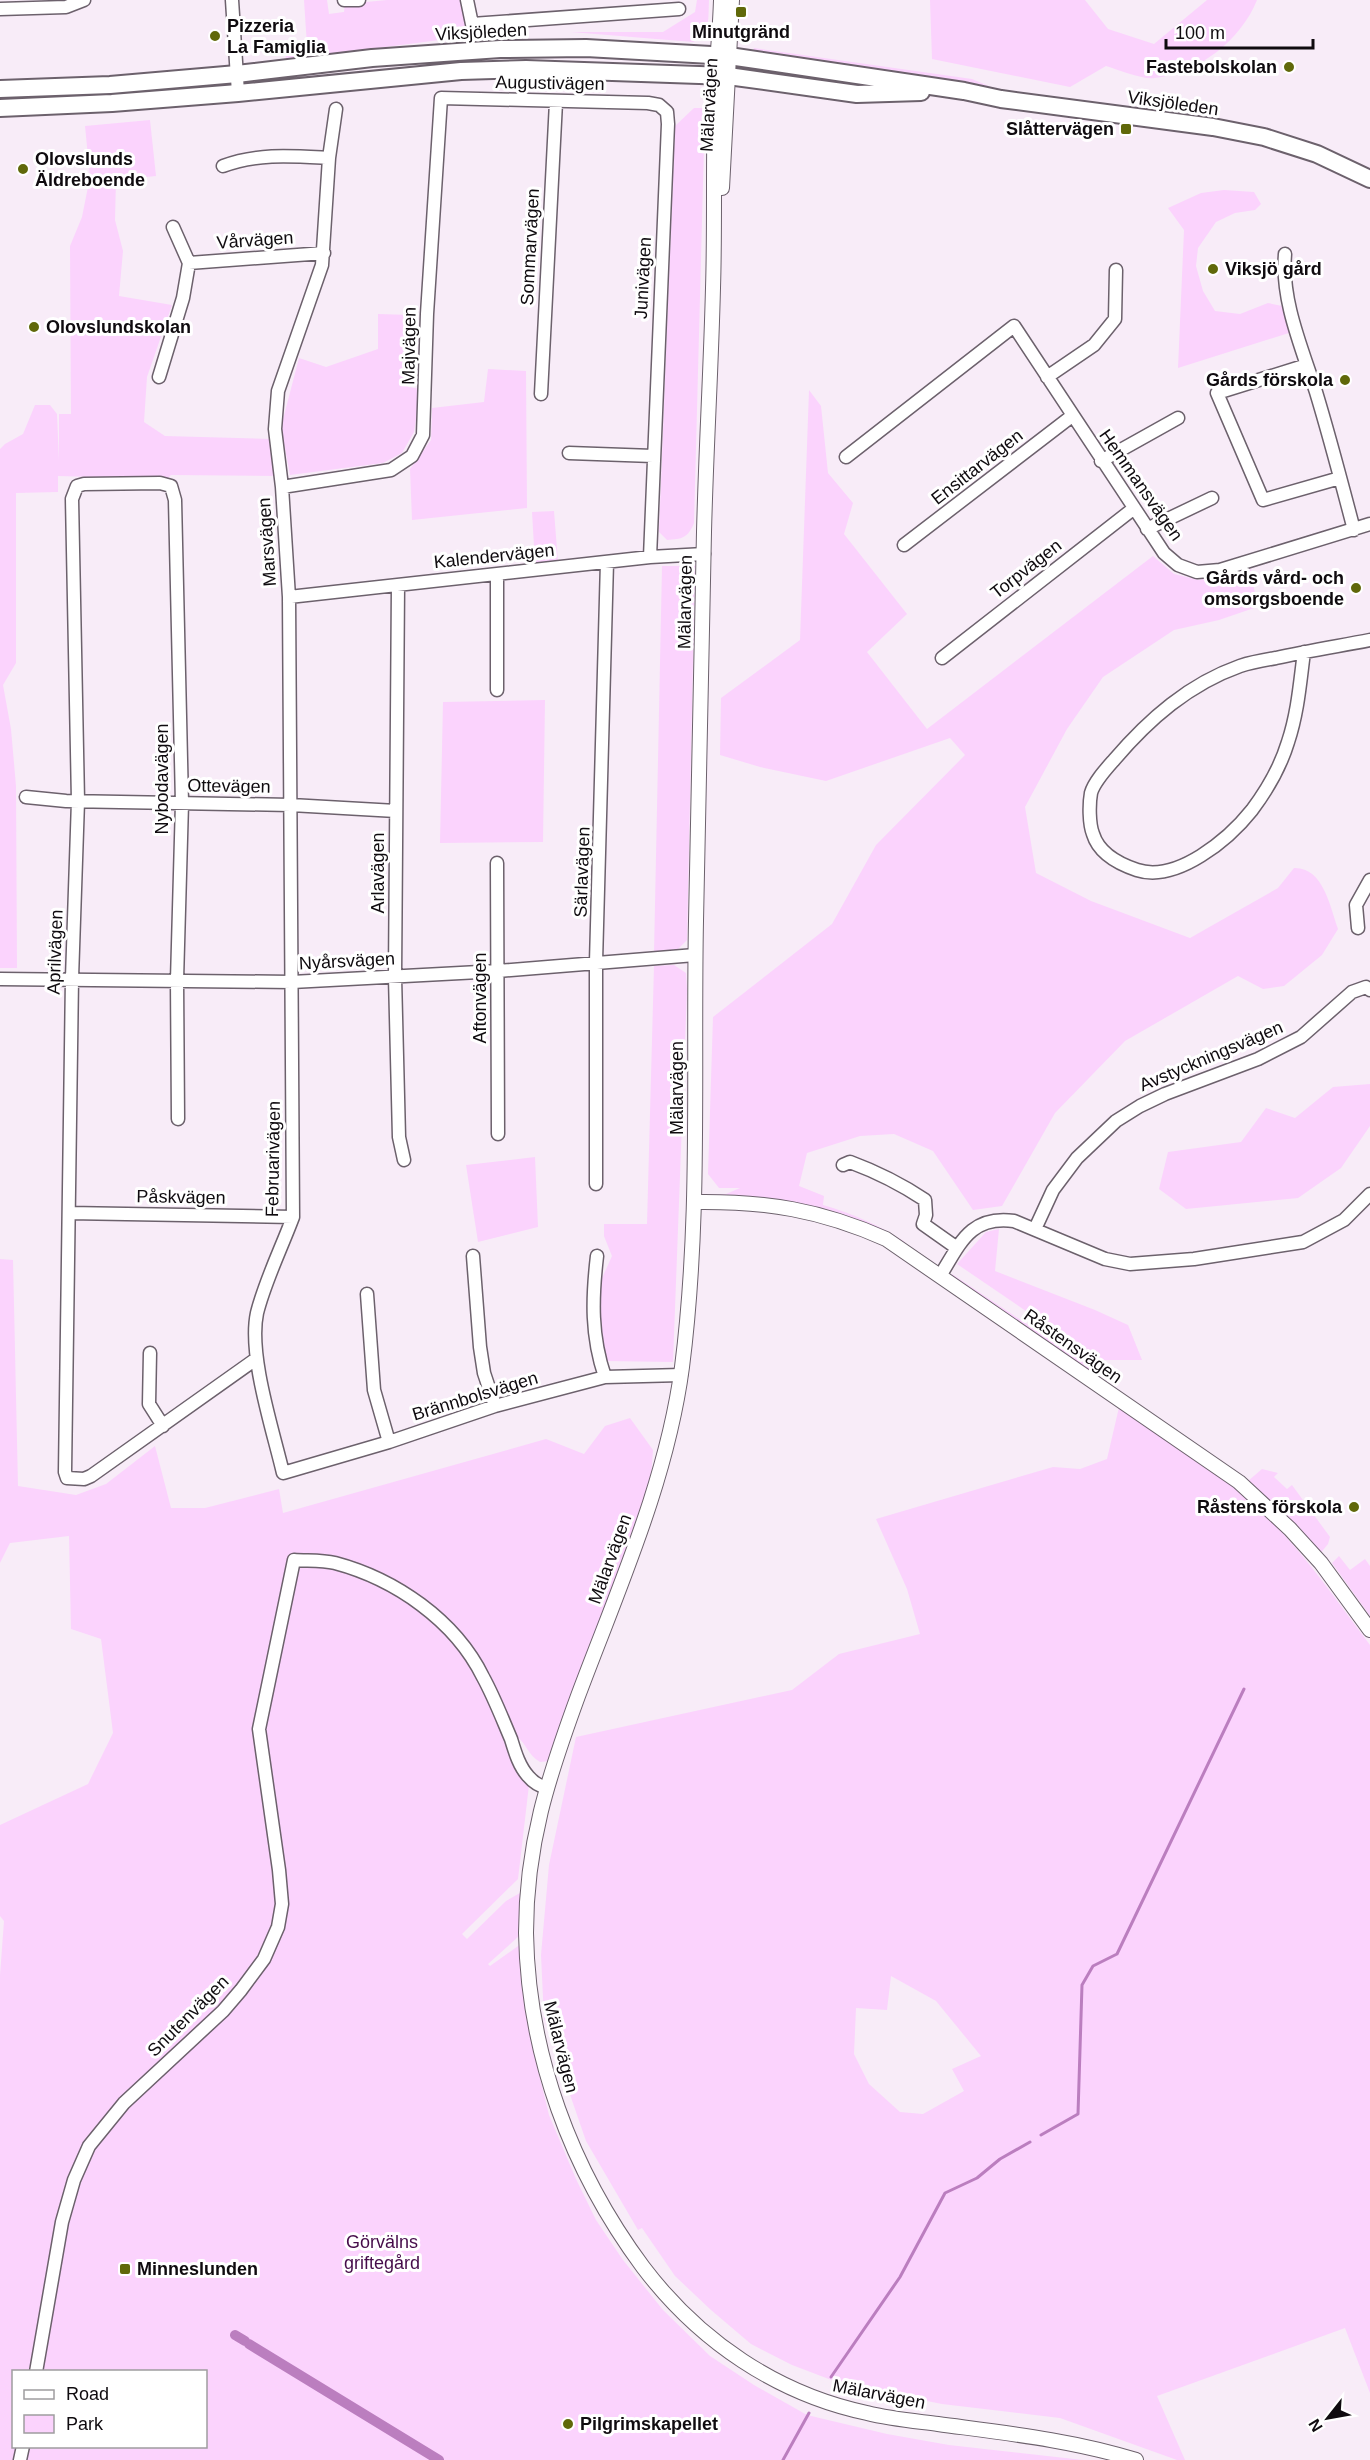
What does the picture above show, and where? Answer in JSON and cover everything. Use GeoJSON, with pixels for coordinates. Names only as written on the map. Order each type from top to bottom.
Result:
{"type":"FeatureCollection","features":[{"type":"Feature","properties":{"kind":"main road","name":"Viksjöleden"},"geometry":{"type":"LineString","coordinates":[[0,89],[110,85],[237,74],[372,58],[500,49],[586,48],[724,56],[964,90],[1001,99],[1264,137],[1317,154],[1370,179]]}},
{"type":"Feature","properties":{"kind":"main road","name":"Viksjöleden"},"geometry":{"type":"LineString","coordinates":[[0,108],[112,104],[461,71],[547,69],[722,75],[857,94],[964,90]]}},
{"type":"Feature","properties":{"kind":"street"},"geometry":{"type":"LineString","coordinates":[[0,9],[66,7],[84,0]]}},
{"type":"Feature","properties":{"kind":"street"},"geometry":{"type":"LineString","coordinates":[[232,0],[238,93]]}},
{"type":"Feature","properties":{"kind":"street"},"geometry":{"type":"LineString","coordinates":[[344,0],[359,0]]}},
{"type":"Feature","properties":{"kind":"street"},"geometry":{"type":"LineString","coordinates":[[467,0],[472,24],[679,9]]}},
{"type":"Feature","properties":{"kind":"street"},"geometry":{"type":"LineString","coordinates":[[618,0],[619,14]]}},
{"type":"Feature","properties":{"kind":"street","name":"Mälarvägen"},"geometry":{"type":"LineString","coordinates":[[721,0],[724,56]]}},
{"type":"Feature","properties":{"kind":"street","name":"Mälarvägen"},"geometry":{"type":"LineString","coordinates":[[732,0],[722,75],[724,171],[713,283],[695,955],[695,1202],[681,1375],[651,1501],[554,1761],[536,1826],[527,1880],[531,2007],[539,2047],[552,2092],[585,2174],[612,2221],[644,2267],[675,2305],[706,2335],[743,2362],[786,2387],[821,2401],[872,2415],[1065,2442],[1136,2460]]}},
{"type":"Feature","properties":{"kind":"street","name":"Augustivägen"},"geometry":{"type":"LineString","coordinates":[[441,98],[659,105]]}},
{"type":"Feature","properties":{"kind":"street","name":"Majvägen"},"geometry":{"type":"LineString","coordinates":[[282,487],[391,470],[412,456],[423,435],[427,314],[441,98]]}},
{"type":"Feature","properties":{"kind":"street","name":"Sommarvägen"},"geometry":{"type":"LineString","coordinates":[[541,394],[556,102]]}},
{"type":"Feature","properties":{"kind":"street","name":"Junivägen"},"geometry":{"type":"LineString","coordinates":[[650,557],[668,124],[667,112],[659,105]]}},
{"type":"Feature","properties":{"kind":"street","name":"Marsvägen"},"geometry":{"type":"LineString","coordinates":[[292,982],[289,597],[282,487],[275,429],[278,391],[322,266],[329,158],[336,109]]}},
{"type":"Feature","properties":{"kind":"street"},"geometry":{"type":"LineString","coordinates":[[223,166],[241,159],[280,155],[329,158]]}},
{"type":"Feature","properties":{"kind":"street"},"geometry":{"type":"LineString","coordinates":[[159,377],[183,298],[189,263],[173,227]]}},
{"type":"Feature","properties":{"kind":"street","name":"Vårvägen"},"geometry":{"type":"LineString","coordinates":[[189,263],[324,253]]}},
{"type":"Feature","properties":{"kind":"street"},"geometry":{"type":"LineString","coordinates":[[1285,254],[1283,273],[1288,302],[1354,530]]}},
{"type":"Feature","properties":{"kind":"street"},"geometry":{"type":"LineString","coordinates":[[1047,377],[1094,345],[1114,319],[1116,270]]}},
{"type":"Feature","properties":{"kind":"street","name":"Hemmansvägen"},"geometry":{"type":"LineString","coordinates":[[846,457],[1014,326],[1132,509],[1164,553],[1178,565],[1197,572],[1220,570],[1370,524]]}},
{"type":"Feature","properties":{"kind":"street"},"geometry":{"type":"LineString","coordinates":[[1307,365],[1216,393],[1263,500],[1340,478]]}},
{"type":"Feature","properties":{"kind":"street","name":"Ensittarvägen"},"geometry":{"type":"LineString","coordinates":[[904,545],[1072,416]]}},
{"type":"Feature","properties":{"kind":"street"},"geometry":{"type":"LineString","coordinates":[[1101,461],[1178,418]]}},
{"type":"Feature","properties":{"kind":"street"},"geometry":{"type":"LineString","coordinates":[[569,453],[653,456]]}},
{"type":"Feature","properties":{"kind":"street","name":"Aprilvägen"},"geometry":{"type":"LineString","coordinates":[[125,483],[77,486],[72,499],[78,801],[72,978],[65,1468],[67,1478],[84,1479],[163,1426]]}},
{"type":"Feature","properties":{"kind":"street","name":"Nybodavägen"},"geometry":{"type":"LineString","coordinates":[[125,483],[160,483],[171,486],[175,500],[182,803],[177,980],[178,1119]]}},
{"type":"Feature","properties":{"kind":"street"},"geometry":{"type":"LineString","coordinates":[[1147,529],[1212,498]]}},
{"type":"Feature","properties":{"kind":"street","name":"Torpvägen"},"geometry":{"type":"LineString","coordinates":[[942,658],[1132,509]]}},
{"type":"Feature","properties":{"kind":"street","name":"Kalendervägen"},"geometry":{"type":"LineString","coordinates":[[289,597],[650,557],[704,554]]}},
{"type":"Feature","properties":{"kind":"street","name":"Särlavägen"},"geometry":{"type":"LineString","coordinates":[[596,1184],[596,962],[607,562]]}},
{"type":"Feature","properties":{"kind":"street"},"geometry":{"type":"LineString","coordinates":[[497,574],[497,690]]}},
{"type":"Feature","properties":{"kind":"street","name":"Arlavägen"},"geometry":{"type":"LineString","coordinates":[[398,585],[395,977],[399,1137],[404,1160]]}},
{"type":"Feature","properties":{"kind":"street"},"geometry":{"type":"LineString","coordinates":[[1304,652],[1297,710],[1288,743],[1275,773],[1252,810],[1222,840],[1195,860],[1165,872],[1141,871],[1121,864],[1105,852],[1093,835],[1090,813],[1091,792],[1106,769],[1155,716],[1189,691],[1241,666],[1304,652],[1370,640]]}},
{"type":"Feature","properties":{"kind":"street","name":"Ottevägen"},"geometry":{"type":"LineString","coordinates":[[26,797],[78,801],[291,805],[396,811]]}},
{"type":"Feature","properties":{"kind":"street","name":"Aftonvägen"},"geometry":{"type":"LineString","coordinates":[[497,863],[498,1134]]}},
{"type":"Feature","properties":{"kind":"street"},"geometry":{"type":"LineString","coordinates":[[1358,928],[1356,905],[1370,880]]}},
{"type":"Feature","properties":{"kind":"street","name":"Nyårsvägen"},"geometry":{"type":"LineString","coordinates":[[0,979],[292,982],[498,971],[695,955]]}},
{"type":"Feature","properties":{"kind":"street","name":"Februarivägen"},"geometry":{"type":"LineString","coordinates":[[283,1473],[256,1359],[255,1328],[257,1313],[293,1217],[292,982]]}},
{"type":"Feature","properties":{"kind":"street","name":"Avstyckningsvägen"},"geometry":{"type":"LineString","coordinates":[[1035,1229],[1053,1190],[1071,1166],[1116,1121],[1164,1094],[1258,1059],[1301,1037],[1352,992],[1366,987],[1370,990]]}},
{"type":"Feature","properties":{"kind":"street"},"geometry":{"type":"LineString","coordinates":[[843,1165],[850,1162],[906,1186],[925,1200],[926,1215],[923,1224],[957,1248]]}},
{"type":"Feature","properties":{"kind":"street"},"geometry":{"type":"LineString","coordinates":[[940,1276],[968,1233],[983,1223],[998,1219],[1014,1221],[1105,1258],[1130,1264],[1194,1259],[1303,1242],[1344,1220],[1370,1194]]}},
{"type":"Feature","properties":{"kind":"street","name":"Råstensvägen"},"geometry":{"type":"LineString","coordinates":[[695,1202],[778,1206],[832,1217],[886,1239],[1239,1482],[1290,1529],[1321,1563],[1370,1630]]}},
{"type":"Feature","properties":{"kind":"street","name":"Påskvägen"},"geometry":{"type":"LineString","coordinates":[[69,1213],[293,1217]]}},
{"type":"Feature","properties":{"kind":"street"},"geometry":{"type":"LineString","coordinates":[[473,1256],[480,1347],[484,1373],[495,1406]]}},
{"type":"Feature","properties":{"kind":"street"},"geometry":{"type":"LineString","coordinates":[[597,1256],[592,1314],[597,1354],[605,1377]]}},
{"type":"Feature","properties":{"kind":"street"},"geometry":{"type":"LineString","coordinates":[[367,1294],[374,1390],[388,1442]]}},
{"type":"Feature","properties":{"kind":"street"},"geometry":{"type":"LineString","coordinates":[[150,1353],[149,1404],[163,1426],[256,1359]]}},
{"type":"Feature","properties":{"kind":"street","name":"Brännbolsvägen"},"geometry":{"type":"LineString","coordinates":[[283,1473],[388,1442],[495,1406],[605,1377],[681,1375]]}},
{"type":"Feature","properties":{"kind":"street","name":"Snutenvägen"},"geometry":{"type":"LineString","coordinates":[[36,2370],[62,2222],[74,2180],[89,2146],[124,2103],[222,2011],[241,1990],[264,1959],[278,1927],[282,1904],[259,1729],[294,1560],[333,1563],[370,1575],[405,1593],[434,1615],[460,1642],[482,1674],[527,1776],[539,1786],[547,1788]]}},
{"type":"Feature","properties":{"kind":"green space"},"geometry":{"type":"Polygon","coordinates":[[[304,0],[327,0],[329,14],[344,12],[345,4],[387,0],[464,0],[470,36],[286,60],[285,48],[307,46],[304,0]]]}},
{"type":"Feature","properties":{"kind":"green space"},"geometry":{"type":"Polygon","coordinates":[[[697,0],[709,0],[708,19],[703,35],[693,42],[571,32],[663,32],[695,12],[697,0]]]}},
{"type":"Feature","properties":{"kind":"green space"},"geometry":{"type":"Polygon","coordinates":[[[930,0],[1085,0],[1108,29],[1154,44],[1207,0],[1257,0],[1250,15],[1229,41],[1202,62],[1187,69],[1171,75],[1150,78],[1106,66],[1070,87],[932,59],[930,0]]]}},
{"type":"Feature","properties":{"kind":"green space"},"geometry":{"type":"Polygon","coordinates":[[[754,48],[972,79],[998,90],[752,54],[754,48]]]}},
{"type":"Feature","properties":{"kind":"green space"},"geometry":{"type":"Polygon","coordinates":[[[226,82],[142,95],[0,102],[0,96],[226,82]]]}},
{"type":"Feature","properties":{"kind":"green space"},"geometry":{"type":"Polygon","coordinates":[[[694,108],[705,108],[694,523],[684,537],[667,540],[659,532],[675,126],[694,108]]]}},
{"type":"Feature","properties":{"kind":"green space"},"geometry":{"type":"Polygon","coordinates":[[[150,120],[156,176],[116,180],[115,220],[123,251],[119,296],[172,305],[147,377],[144,422],[165,436],[271,439],[276,476],[171,475],[167,479],[58,476],[58,492],[16,493],[16,663],[3,685],[11,729],[16,786],[17,968],[0,968],[0,449],[23,434],[35,405],[50,405],[57,414],[59,461],[59,414],[71,414],[70,246],[82,217],[90,177],[85,126],[150,120]]]}},
{"type":"Feature","properties":{"kind":"green space"},"geometry":{"type":"Polygon","coordinates":[[[1224,190],[1254,192],[1261,204],[1255,210],[1235,213],[1216,222],[1198,248],[1196,266],[1203,291],[1215,311],[1240,314],[1268,303],[1282,306],[1292,332],[1178,368],[1184,230],[1168,208],[1201,193],[1224,190]]]}},
{"type":"Feature","properties":{"kind":"green space"},"geometry":{"type":"Polygon","coordinates":[[[378,314],[411,315],[408,387],[421,389],[414,432],[402,453],[383,463],[290,475],[281,427],[299,358],[326,367],[378,349],[378,314]]]}},
{"type":"Feature","properties":{"kind":"green space"},"geometry":{"type":"Polygon","coordinates":[[[488,369],[526,371],[527,508],[412,520],[410,469],[431,440],[432,408],[484,402],[488,369]]]}},
{"type":"Feature","properties":{"kind":"green space"},"geometry":{"type":"Polygon","coordinates":[[[809,390],[821,406],[828,473],[853,503],[844,534],[907,614],[867,652],[927,729],[1153,556],[1174,574],[1199,580],[1251,569],[1257,607],[1219,620],[1174,630],[1103,677],[1067,729],[1025,807],[1036,873],[1091,901],[1190,938],[1278,888],[1294,868],[1304,869],[1319,881],[1324,889],[1338,929],[1322,955],[1284,986],[1263,989],[1238,976],[1125,1041],[1055,1113],[1002,1206],[973,1210],[933,1151],[894,1134],[860,1136],[807,1153],[799,1186],[824,1196],[823,1205],[876,1225],[895,1236],[905,1242],[902,1247],[860,1224],[703,1195],[726,1194],[740,1188],[719,1188],[708,1174],[713,1017],[832,924],[876,845],[965,755],[950,738],[826,781],[760,767],[720,755],[721,698],[800,640],[809,390]]]}},
{"type":"Feature","properties":{"kind":"green space"},"geometry":{"type":"Polygon","coordinates":[[[554,511],[558,562],[535,563],[532,512],[554,511]]]}},
{"type":"Feature","properties":{"kind":"green space"},"geometry":{"type":"Polygon","coordinates":[[[662,566],[695,566],[687,940],[676,951],[654,953],[662,566]]]}},
{"type":"Feature","properties":{"kind":"green space"},"geometry":{"type":"Polygon","coordinates":[[[545,700],[543,842],[440,843],[443,702],[545,700]]]}},
{"type":"Feature","properties":{"kind":"green space"},"geometry":{"type":"Polygon","coordinates":[[[674,965],[686,973],[687,990],[673,1362],[606,1361],[601,1334],[599,1285],[612,1256],[604,1236],[604,1224],[647,1224],[654,966],[674,965]]]}},
{"type":"Feature","properties":{"kind":"green space"},"geometry":{"type":"Polygon","coordinates":[[[1370,1084],[1370,1126],[1341,1168],[1298,1198],[1186,1209],[1159,1189],[1168,1152],[1241,1142],[1266,1108],[1295,1118],[1333,1087],[1370,1084]]]}},
{"type":"Feature","properties":{"kind":"green space"},"geometry":{"type":"Polygon","coordinates":[[[535,1157],[538,1227],[478,1242],[466,1165],[535,1157]]]}},
{"type":"Feature","properties":{"kind":"green space"},"geometry":{"type":"Polygon","coordinates":[[[999,1229],[995,1271],[1128,1325],[1142,1360],[1098,1360],[957,1264],[986,1232],[999,1229]]]}},
{"type":"Feature","properties":{"kind":"green space","name":"Görvälns griftegård"},"geometry":{"type":"Polygon","coordinates":[[[0,1259],[13,1260],[18,1486],[76,1495],[106,1484],[155,1446],[171,1508],[205,1508],[279,1489],[283,1513],[546,1439],[584,1454],[605,1426],[630,1418],[653,1450],[651,1478],[550,1761],[540,1762],[517,1737],[511,1756],[526,1774],[529,1785],[518,1879],[462,1934],[467,1939],[506,1901],[520,1893],[519,1936],[488,1964],[490,1966],[525,1941],[533,2050],[549,2115],[596,2220],[623,2260],[663,2310],[710,2356],[754,2385],[807,2415],[887,2434],[949,2445],[1083,2460],[0,2460],[0,1975],[4,1921],[0,1916],[0,1825],[88,1784],[113,1733],[101,1639],[71,1629],[69,1536],[10,1543],[0,1563],[0,1259]]]}},
{"type":"Feature","properties":{"kind":"green space"},"geometry":{"type":"Polygon","coordinates":[[[952,1274],[1091,1367],[1092,1374],[954,1281],[952,1274]]]}},
{"type":"Feature","properties":{"kind":"green space"},"geometry":{"type":"Polygon","coordinates":[[[1120,1403],[1206,1465],[1256,1506],[1302,1555],[1370,1645],[1370,2393],[1345,2328],[1157,2396],[1185,2460],[1177,2460],[1060,2418],[942,2404],[842,2384],[792,2365],[751,2344],[675,2276],[642,2228],[638,2230],[586,2141],[544,2019],[541,1955],[549,1865],[576,1737],[792,1690],[839,1654],[920,1634],[907,1589],[876,1519],[1053,1467],[1080,1469],[1107,1459],[1120,1403]],[[891,1976],[887,2010],[856,2008],[854,2054],[869,2084],[900,2112],[923,2114],[964,2091],[952,2069],[981,2056],[936,2001],[891,1976]]]}},
{"type":"Feature","properties":{"kind":"green space"},"geometry":{"type":"Polygon","coordinates":[[[1262,1469],[1278,1473],[1274,1477],[1287,1489],[1292,1485],[1330,1537],[1328,1544],[1319,1555],[1284,1514],[1248,1481],[1262,1469]]]}},
{"type":"Feature","properties":{"kind":"green space"},"geometry":{"type":"Polygon","coordinates":[[[1339,1556],[1350,1570],[1365,1559],[1370,1566],[1370,1616],[1332,1563],[1339,1556]]]}},
{"type":"Feature","properties":{"kind":"waterway"},"geometry":{"type":"LineString","coordinates":[[1041,2135],[1078,2114],[1082,1985],[1093,1966],[1117,1954],[1244,1689]]}},
{"type":"Feature","properties":{"kind":"waterway"},"geometry":{"type":"LineString","coordinates":[[831,2377],[900,2277],[945,2193],[977,2178],[1000,2159],[1030,2142]]}},
{"type":"Feature","properties":{"kind":"waterway"},"geometry":{"type":"LineString","coordinates":[[235,2335],[245,2341]]}},
{"type":"Feature","properties":{"kind":"waterway"},"geometry":{"type":"LineString","coordinates":[[249,2344],[439,2460]]}},
{"type":"Feature","properties":{"kind":"waterway"},"geometry":{"type":"LineString","coordinates":[[783,2460],[809,2413]]}},
{"type":"Feature","properties":{"kind":"place","name":"Minutgränd"},"geometry":{"type":"Point","coordinates":[741,12]}},
{"type":"Feature","properties":{"kind":"place","name":"Pizzeria La Famiglia"},"geometry":{"type":"Point","coordinates":[215,36]}},
{"type":"Feature","properties":{"kind":"place","name":"Fastebolskolan"},"geometry":{"type":"Point","coordinates":[1289,67]}},
{"type":"Feature","properties":{"kind":"place","name":"Slåttervägen"},"geometry":{"type":"Point","coordinates":[1126,129]}},
{"type":"Feature","properties":{"kind":"place","name":"Olovslunds Äldreboende"},"geometry":{"type":"Point","coordinates":[23,169]}},
{"type":"Feature","properties":{"kind":"place","name":"Viksjö gård"},"geometry":{"type":"Point","coordinates":[1213,269]}},
{"type":"Feature","properties":{"kind":"place","name":"Olovslundskolan"},"geometry":{"type":"Point","coordinates":[34,327]}},
{"type":"Feature","properties":{"kind":"place","name":"Gårds förskola"},"geometry":{"type":"Point","coordinates":[1345,380]}},
{"type":"Feature","properties":{"kind":"place","name":"Gårds vård- och omsorgsboende"},"geometry":{"type":"Point","coordinates":[1356,588]}},
{"type":"Feature","properties":{"kind":"place","name":"Råstens förskola"},"geometry":{"type":"Point","coordinates":[1354,1507]}},
{"type":"Feature","properties":{"kind":"place","name":"Minneslunden"},"geometry":{"type":"Point","coordinates":[125,2269]}},
{"type":"Feature","properties":{"kind":"place","name":"Pilgrimskapellet"},"geometry":{"type":"Point","coordinates":[568,2424]}}]}
